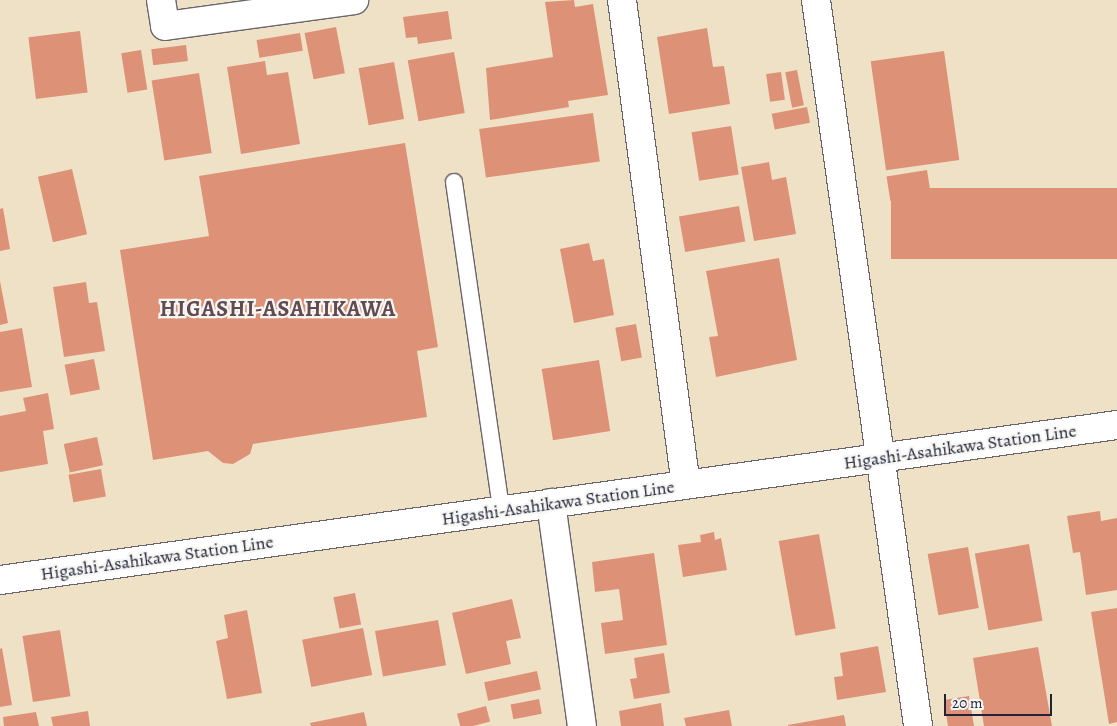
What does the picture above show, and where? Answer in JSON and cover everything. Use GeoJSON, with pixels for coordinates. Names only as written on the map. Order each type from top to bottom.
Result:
{"type":"FeatureCollection","features":[{"type":"Feature","properties":{"kind":"street"},"geometry":{"type":"LineString","coordinates":[[161,0],[165,26],[354,0]]}},
{"type":"Feature","properties":{"kind":"street"},"geometry":{"type":"LineString","coordinates":[[622,0],[686,485]]}},
{"type":"Feature","properties":{"kind":"street"},"geometry":{"type":"LineString","coordinates":[[816,0],[918,726]]}},
{"type":"Feature","properties":{"kind":"street","name":"Higashi-Asahikawa Station Line"},"geometry":{"type":"LineString","coordinates":[[0,580],[1117,425]]}},
{"type":"Feature","properties":{"kind":"street"},"geometry":{"type":"LineString","coordinates":[[551,503],[582,726]]}},
{"type":"Feature","properties":{"kind":"lane"},"geometry":{"type":"LineString","coordinates":[[454,182],[501,510]]}},
{"type":"Feature","properties":{"kind":"building"},"geometry":{"type":"Polygon","coordinates":[[[574,0],[575,7],[593,4],[608,95],[568,101],[569,107],[490,120],[486,68],[553,57],[545,2],[574,0]]]}},
{"type":"Feature","properties":{"kind":"building"},"geometry":{"type":"Polygon","coordinates":[[[448,11],[452,39],[418,44],[417,37],[406,38],[403,17],[448,11]]]}},
{"type":"Feature","properties":{"kind":"building"},"geometry":{"type":"Polygon","coordinates":[[[336,27],[345,73],[314,79],[305,33],[336,27]]]}},
{"type":"Feature","properties":{"kind":"building"},"geometry":{"type":"Polygon","coordinates":[[[707,28],[713,67],[724,66],[730,104],[669,114],[657,37],[707,28]]]}},
{"type":"Feature","properties":{"kind":"building"},"geometry":{"type":"Polygon","coordinates":[[[80,31],[88,93],[36,99],[28,37],[80,31]]]}},
{"type":"Feature","properties":{"kind":"building"},"geometry":{"type":"Polygon","coordinates":[[[300,33],[303,51],[259,58],[257,40],[300,33]]]}},
{"type":"Feature","properties":{"kind":"building"},"geometry":{"type":"Polygon","coordinates":[[[186,45],[188,61],[153,65],[151,49],[186,45]]]}},
{"type":"Feature","properties":{"kind":"building"},"geometry":{"type":"Polygon","coordinates":[[[141,50],[147,90],[128,93],[121,53],[141,50]]]}},
{"type":"Feature","properties":{"kind":"building"},"geometry":{"type":"Polygon","coordinates":[[[944,51],[959,160],[886,170],[871,61],[944,51]]]}},
{"type":"Feature","properties":{"kind":"building"},"geometry":{"type":"Polygon","coordinates":[[[454,52],[465,113],[418,121],[408,60],[454,52]]]}},
{"type":"Feature","properties":{"kind":"building"},"geometry":{"type":"Polygon","coordinates":[[[265,61],[267,75],[288,72],[300,144],[241,154],[227,67],[265,61]]]}},
{"type":"Feature","properties":{"kind":"building"},"geometry":{"type":"Polygon","coordinates":[[[394,62],[404,119],[369,125],[359,68],[394,62]]]}},
{"type":"Feature","properties":{"kind":"building"},"geometry":{"type":"Polygon","coordinates":[[[797,70],[804,105],[792,108],[785,72],[797,70]]]}},
{"type":"Feature","properties":{"kind":"building"},"geometry":{"type":"Polygon","coordinates":[[[781,72],[785,100],[770,102],[766,74],[781,72]]]}},
{"type":"Feature","properties":{"kind":"building"},"geometry":{"type":"Polygon","coordinates":[[[199,73],[212,153],[164,161],[152,81],[199,73]]]}},
{"type":"Feature","properties":{"kind":"building"},"geometry":{"type":"Polygon","coordinates":[[[807,107],[810,123],[775,130],[772,114],[807,107]]]}},
{"type":"Feature","properties":{"kind":"building"},"geometry":{"type":"Polygon","coordinates":[[[593,113],[600,162],[486,178],[479,129],[593,113]]]}},
{"type":"Feature","properties":{"kind":"building"},"geometry":{"type":"Polygon","coordinates":[[[731,126],[739,174],[699,181],[691,132],[731,126]]]}},
{"type":"Feature","properties":{"kind":"building"},"geometry":{"type":"Polygon","coordinates":[[[405,143],[438,347],[417,351],[427,417],[253,444],[250,454],[233,464],[223,463],[208,451],[153,460],[120,250],[209,236],[199,176],[405,143]]]}},
{"type":"Feature","properties":{"kind":"building"},"geometry":{"type":"Polygon","coordinates":[[[769,162],[772,180],[786,177],[796,234],[754,241],[741,167],[769,162]]]}},
{"type":"Feature","properties":{"kind":"building"},"geometry":{"type":"Polygon","coordinates":[[[72,169],[87,234],[53,242],[38,177],[72,169]]]}},
{"type":"Feature","properties":{"kind":"building"},"geometry":{"type":"Polygon","coordinates":[[[927,170],[931,195],[890,201],[887,176],[927,170]]]}},
{"type":"Feature","properties":{"kind":"building"},"geometry":{"type":"Polygon","coordinates":[[[891,188],[1117,188],[1117,259],[891,259],[891,188]]]}},
{"type":"Feature","properties":{"kind":"building"},"geometry":{"type":"Polygon","coordinates":[[[739,206],[745,241],[685,252],[679,217],[739,206]]]}},
{"type":"Feature","properties":{"kind":"building"},"geometry":{"type":"Polygon","coordinates":[[[3,208],[10,249],[0,251],[0,209],[3,208]]]}},
{"type":"Feature","properties":{"kind":"building"},"geometry":{"type":"Polygon","coordinates":[[[589,243],[593,261],[604,259],[614,315],[574,323],[560,249],[589,243]]]}},
{"type":"Feature","properties":{"kind":"building"},"geometry":{"type":"Polygon","coordinates":[[[779,258],[797,360],[716,377],[709,337],[718,336],[706,271],[779,258]]]}},
{"type":"Feature","properties":{"kind":"building"},"geometry":{"type":"Polygon","coordinates":[[[0,281],[8,323],[0,325],[0,281]]]}},
{"type":"Feature","properties":{"kind":"building"},"geometry":{"type":"Polygon","coordinates":[[[86,282],[89,303],[97,302],[105,351],[64,357],[53,287],[86,282]]]}},
{"type":"Feature","properties":{"kind":"building"},"geometry":{"type":"Polygon","coordinates":[[[636,324],[642,357],[621,361],[615,328],[636,324]]]}},
{"type":"Feature","properties":{"kind":"building"},"geometry":{"type":"Polygon","coordinates":[[[22,328],[32,387],[0,392],[0,332],[22,328]]]}},
{"type":"Feature","properties":{"kind":"building"},"geometry":{"type":"Polygon","coordinates":[[[94,359],[100,389],[70,395],[65,365],[94,359]]]}},
{"type":"Feature","properties":{"kind":"building"},"geometry":{"type":"Polygon","coordinates":[[[599,360],[610,431],[553,440],[542,369],[599,360]]]}},
{"type":"Feature","properties":{"kind":"building"},"geometry":{"type":"Polygon","coordinates":[[[48,393],[54,429],[43,431],[48,464],[0,472],[0,416],[26,411],[23,398],[48,393]]]}},
{"type":"Feature","properties":{"kind":"building"},"geometry":{"type":"Polygon","coordinates":[[[97,437],[103,465],[70,472],[64,444],[97,437]]]}},
{"type":"Feature","properties":{"kind":"building"},"geometry":{"type":"Polygon","coordinates":[[[101,469],[106,497],[73,502],[69,475],[101,469]]]}},
{"type":"Feature","properties":{"kind":"building"},"geometry":{"type":"Polygon","coordinates":[[[1100,511],[1101,521],[1117,518],[1117,590],[1086,595],[1080,552],[1073,553],[1067,516],[1100,511]]]}},
{"type":"Feature","properties":{"kind":"building"},"geometry":{"type":"Polygon","coordinates":[[[714,532],[715,540],[721,538],[727,570],[683,577],[678,545],[701,542],[700,535],[714,532]]]}},
{"type":"Feature","properties":{"kind":"building"},"geometry":{"type":"Polygon","coordinates":[[[819,534],[836,629],[795,636],[779,541],[819,534]]]}},
{"type":"Feature","properties":{"kind":"building"},"geometry":{"type":"Polygon","coordinates":[[[1029,544],[1043,621],[988,630],[975,554],[1029,544]]]}},
{"type":"Feature","properties":{"kind":"building"},"geometry":{"type":"Polygon","coordinates":[[[968,547],[979,608],[938,615],[928,554],[968,547]]]}},
{"type":"Feature","properties":{"kind":"building"},"geometry":{"type":"Polygon","coordinates":[[[654,553],[667,645],[605,654],[601,623],[623,620],[619,589],[595,592],[592,562],[654,553]]]}},
{"type":"Feature","properties":{"kind":"building"},"geometry":{"type":"Polygon","coordinates":[[[355,593],[361,624],[340,629],[333,597],[355,593]]]}},
{"type":"Feature","properties":{"kind":"building"},"geometry":{"type":"Polygon","coordinates":[[[512,599],[521,638],[506,641],[511,664],[466,674],[452,613],[512,599]]]}},
{"type":"Feature","properties":{"kind":"building"},"geometry":{"type":"Polygon","coordinates":[[[1117,608],[1117,722],[1109,724],[1091,612],[1117,608]]]}},
{"type":"Feature","properties":{"kind":"building"},"geometry":{"type":"Polygon","coordinates":[[[247,610],[262,693],[227,699],[216,641],[228,638],[224,615],[247,610]]]}},
{"type":"Feature","properties":{"kind":"building"},"geometry":{"type":"Polygon","coordinates":[[[438,620],[446,665],[383,676],[375,631],[438,620]]]}},
{"type":"Feature","properties":{"kind":"building"},"geometry":{"type":"Polygon","coordinates":[[[363,628],[372,675],[311,687],[302,640],[363,628]]]}},
{"type":"Feature","properties":{"kind":"building"},"geometry":{"type":"Polygon","coordinates":[[[60,630],[70,696],[33,702],[22,636],[60,630]]]}},
{"type":"Feature","properties":{"kind":"building"},"geometry":{"type":"Polygon","coordinates":[[[878,646],[886,692],[837,700],[834,677],[843,676],[840,653],[878,646]]]}},
{"type":"Feature","properties":{"kind":"building"},"geometry":{"type":"Polygon","coordinates":[[[1038,647],[1052,726],[984,726],[973,658],[1038,647]]]}},
{"type":"Feature","properties":{"kind":"building"},"geometry":{"type":"Polygon","coordinates":[[[2,648],[12,705],[0,707],[0,649],[2,648]]]}},
{"type":"Feature","properties":{"kind":"building"},"geometry":{"type":"Polygon","coordinates":[[[664,653],[670,693],[634,699],[630,679],[637,678],[634,658],[664,653]]]}},
{"type":"Feature","properties":{"kind":"building"},"geometry":{"type":"Polygon","coordinates":[[[537,671],[541,690],[488,701],[484,682],[537,671]]]}},
{"type":"Feature","properties":{"kind":"building"},"geometry":{"type":"Polygon","coordinates":[[[969,696],[974,726],[948,726],[944,700],[969,696]]]}},
{"type":"Feature","properties":{"kind":"building"},"geometry":{"type":"Polygon","coordinates":[[[539,699],[542,714],[513,719],[511,705],[539,699]]]}},
{"type":"Feature","properties":{"kind":"building"},"geometry":{"type":"Polygon","coordinates":[[[661,703],[664,726],[621,726],[619,711],[661,703]]]}},
{"type":"Feature","properties":{"kind":"building"},"geometry":{"type":"Polygon","coordinates":[[[486,706],[490,721],[473,726],[460,726],[457,714],[486,706]]]}},
{"type":"Feature","properties":{"kind":"building"},"geometry":{"type":"Polygon","coordinates":[[[729,710],[732,726],[686,726],[684,718],[729,710]]]}},
{"type":"Feature","properties":{"kind":"building"},"geometry":{"type":"Polygon","coordinates":[[[88,711],[90,726],[53,726],[51,717],[88,711]]]}},
{"type":"Feature","properties":{"kind":"building"},"geometry":{"type":"Polygon","coordinates":[[[36,712],[39,726],[4,726],[3,717],[36,712]]]}},
{"type":"Feature","properties":{"kind":"building"},"geometry":{"type":"Polygon","coordinates":[[[364,712],[367,726],[311,726],[310,723],[364,712]]]}},
{"type":"Feature","properties":{"kind":"building"},"geometry":{"type":"Polygon","coordinates":[[[844,715],[846,726],[788,726],[788,725],[844,715]]]}},
{"type":"Feature","properties":{"kind":"district","name":"HIGASHI-ASAHIKAWA"},"geometry":{"type":"Point","coordinates":[278,310]}}]}
